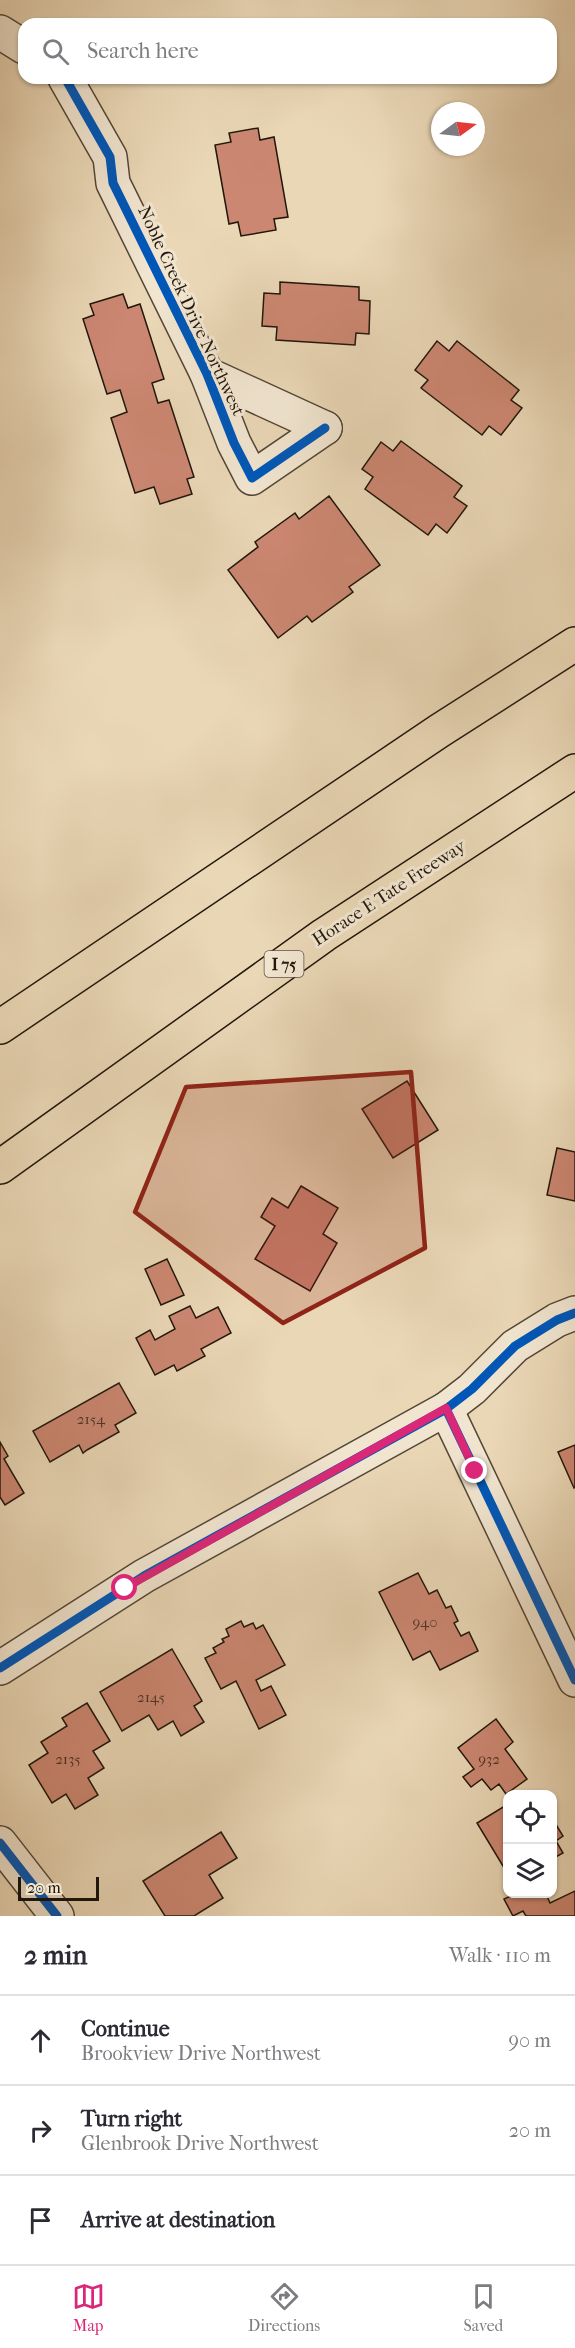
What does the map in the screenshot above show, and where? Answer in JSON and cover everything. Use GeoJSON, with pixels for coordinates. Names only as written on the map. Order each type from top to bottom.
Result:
{"type":"FeatureCollection","features":[{"type":"Feature","properties":{"kind":"highway"},"geometry":{"type":"LineString","coordinates":[[0,1027],[439,730],[575,644]]}},
{"type":"Feature","properties":{"kind":"highway","name":"Horace E Tate Freeway"},"geometry":{"type":"LineString","coordinates":[[0,1167],[324,935],[575,771]]}},
{"type":"Feature","properties":{"kind":"street"},"geometry":{"type":"LineString","coordinates":[[0,32],[18,43]]}},
{"type":"Feature","properties":{"kind":"street","name":"Noble Creek Drive Northwest"},"geometry":{"type":"LineString","coordinates":[[68,84],[110,157],[113,183],[207,374]]}},
{"type":"Feature","properties":{"kind":"street"},"geometry":{"type":"LineString","coordinates":[[0,1668],[144,1576],[446,1408],[472,1389],[515,1346],[557,1320],[575,1313]]}},
{"type":"Feature","properties":{"kind":"street"},"geometry":{"type":"LineString","coordinates":[[446,1408],[575,1680]]}},
{"type":"Feature","properties":{"kind":"street"},"geometry":{"type":"LineString","coordinates":[[0,1843],[57,1916]]}},
{"type":"Feature","properties":{"kind":"highlighted area"},"geometry":{"type":"Polygon","coordinates":[[[411,1072],[425,1248],[283,1323],[135,1212],[186,1087],[411,1072]]]}},
{"type":"Feature","properties":{"kind":"building"},"geometry":{"type":"Polygon","coordinates":[[[258,128],[260,140],[274,137],[288,217],[274,219],[276,230],[241,236],[238,222],[229,224],[215,145],[231,142],[229,133],[258,128]]]}},
{"type":"Feature","properties":{"kind":"building"},"geometry":{"type":"Polygon","coordinates":[[[280,282],[359,287],[359,300],[370,301],[369,334],[356,333],[355,345],[276,340],[277,327],[262,326],[264,293],[280,294],[280,282]]]}},
{"type":"Feature","properties":{"kind":"building"},"geometry":{"type":"Polygon","coordinates":[[[123,294],[128,308],[140,304],[164,379],[152,383],[158,403],[169,400],[194,477],[187,479],[192,494],[160,504],[154,487],[135,493],[111,418],[127,412],[120,390],[107,394],[83,319],[94,315],[90,304],[123,294]]]}},
{"type":"Feature","properties":{"kind":"building"},"geometry":{"type":"Polygon","coordinates":[[[437,341],[449,351],[457,341],[519,390],[511,400],[522,408],[501,435],[489,426],[482,435],[421,388],[428,380],[415,370],[437,341]]]}},
{"type":"Feature","properties":{"kind":"building"},"geometry":{"type":"Polygon","coordinates":[[[401,441],[462,486],[454,497],[467,506],[447,533],[436,524],[428,535],[365,489],[373,477],[362,469],[381,442],[393,451],[401,441]]]}},
{"type":"Feature","properties":{"kind":"building"},"geometry":{"type":"Polygon","coordinates":[[[329,496],[380,565],[349,587],[353,592],[312,622],[307,616],[278,638],[228,570],[258,547],[255,542],[295,513],[299,519],[329,496]]]}},
{"type":"Feature","properties":{"kind":"building"},"geometry":{"type":"Polygon","coordinates":[[[407,1081],[438,1130],[393,1158],[362,1109],[407,1081]]]}},
{"type":"Feature","properties":{"kind":"building"},"geometry":{"type":"Polygon","coordinates":[[[557,1148],[575,1152],[575,1201],[547,1195],[557,1148]]]}},
{"type":"Feature","properties":{"kind":"building"},"geometry":{"type":"Polygon","coordinates":[[[301,1186],[338,1208],[323,1234],[337,1243],[310,1291],[255,1259],[275,1226],[261,1217],[272,1198],[288,1208],[301,1186]]]}},
{"type":"Feature","properties":{"kind":"building"},"geometry":{"type":"Polygon","coordinates":[[[167,1259],[184,1295],[161,1305],[145,1269],[167,1259]]]}},
{"type":"Feature","properties":{"kind":"building"},"geometry":{"type":"Polygon","coordinates":[[[190,1306],[196,1318],[218,1307],[231,1333],[201,1349],[205,1356],[177,1371],[174,1365],[155,1375],[136,1338],[150,1330],[155,1340],[175,1329],[169,1316],[190,1306]]]}},
{"type":"Feature","properties":{"kind":"building"},"geometry":{"type":"Polygon","coordinates":[[[119,1383],[136,1413],[115,1425],[119,1432],[83,1453],[79,1445],[50,1462],[33,1431],[119,1383]]]}},
{"type":"Feature","properties":{"kind":"building"},"geometry":{"type":"Polygon","coordinates":[[[0,1442],[8,1456],[4,1459],[24,1493],[5,1505],[0,1497],[0,1442]]]}},
{"type":"Feature","properties":{"kind":"building"},"geometry":{"type":"Polygon","coordinates":[[[575,1445],[575,1487],[574,1488],[558,1452],[575,1445]]]}},
{"type":"Feature","properties":{"kind":"building"},"geometry":{"type":"Polygon","coordinates":[[[418,1573],[429,1594],[437,1590],[446,1608],[451,1606],[458,1621],[454,1623],[461,1636],[469,1632],[478,1651],[440,1670],[430,1651],[413,1660],[379,1592],[418,1573]]]}},
{"type":"Feature","properties":{"kind":"building"},"geometry":{"type":"Polygon","coordinates":[[[241,1621],[244,1627],[253,1623],[256,1629],[263,1625],[285,1665],[256,1680],[261,1691],[271,1686],[286,1715],[259,1729],[236,1681],[221,1689],[205,1658],[216,1653],[213,1648],[229,1636],[226,1629],[241,1621]]]}},
{"type":"Feature","properties":{"kind":"building"},"geometry":{"type":"Polygon","coordinates":[[[172,1649],[202,1701],[194,1706],[204,1722],[181,1736],[173,1721],[158,1730],[149,1715],[122,1731],[100,1692],[172,1649]]]}},
{"type":"Feature","properties":{"kind":"building"},"geometry":{"type":"Polygon","coordinates":[[[87,1703],[110,1741],[93,1751],[104,1768],[88,1778],[98,1795],[75,1809],[66,1794],[52,1803],[29,1765],[48,1753],[41,1742],[67,1726],[62,1718],[87,1703]]]}},
{"type":"Feature","properties":{"kind":"building"},"geometry":{"type":"Polygon","coordinates":[[[496,1719],[513,1742],[505,1749],[527,1779],[512,1790],[503,1790],[499,1784],[491,1790],[482,1779],[471,1787],[463,1777],[474,1769],[458,1748],[496,1719]]]}},
{"type":"Feature","properties":{"kind":"building"},"geometry":{"type":"Polygon","coordinates":[[[503,1807],[503,1866],[477,1823],[503,1807]]]}},
{"type":"Feature","properties":{"kind":"building"},"geometry":{"type":"Polygon","coordinates":[[[557,1826],[563,1836],[557,1840],[557,1826]]]}},
{"type":"Feature","properties":{"kind":"building"},"geometry":{"type":"Polygon","coordinates":[[[221,1832],[237,1858],[209,1875],[223,1898],[194,1916],[165,1916],[143,1881],[221,1832]]]}},
{"type":"Feature","properties":{"kind":"building"},"geometry":{"type":"Polygon","coordinates":[[[557,1843],[563,1853],[557,1856],[557,1843]]]}},
{"type":"Feature","properties":{"kind":"building"},"geometry":{"type":"Polygon","coordinates":[[[575,1891],[575,1916],[526,1916],[523,1911],[513,1916],[504,1899],[548,1898],[550,1903],[575,1891]]]}},
{"type":"Feature","properties":{"kind":"cycle path"},"geometry":{"type":"LineString","coordinates":[[68,84],[110,157],[113,183],[207,374],[234,443],[252,478],[325,428]]}},
{"type":"Feature","properties":{"kind":"cycle path"},"geometry":{"type":"LineString","coordinates":[[0,1668],[144,1576],[446,1409],[472,1389],[515,1346],[557,1320],[575,1313]]}},
{"type":"Feature","properties":{"kind":"cycle path"},"geometry":{"type":"LineString","coordinates":[[446,1409],[575,1680]]}},
{"type":"Feature","properties":{"kind":"cycle path"},"geometry":{"type":"LineString","coordinates":[[0,1843],[57,1916]]}},
{"type":"Feature","properties":{"kind":"route"},"geometry":{"type":"LineString","coordinates":[[125,1588],[446,1408],[475,1471]]}}]}
